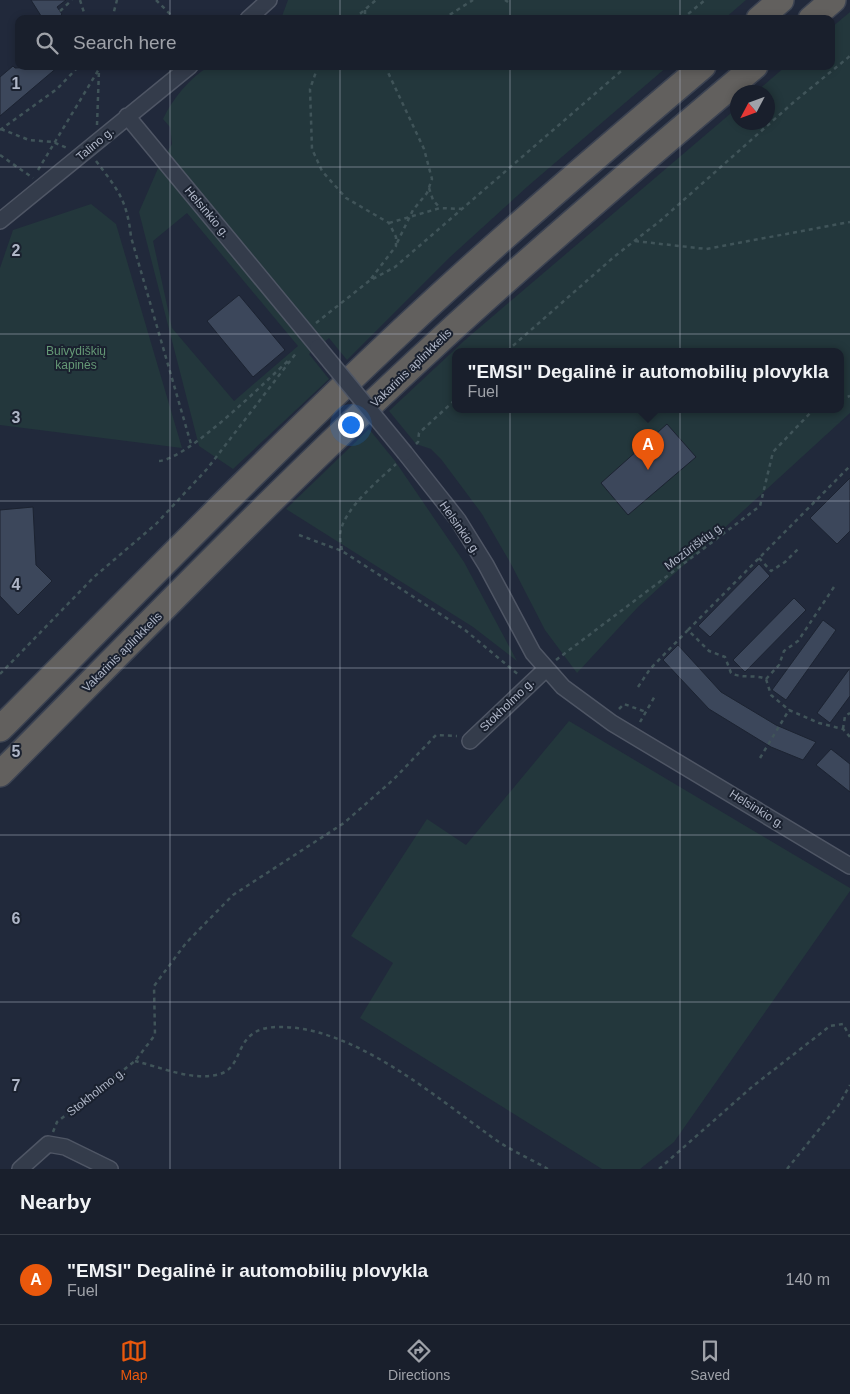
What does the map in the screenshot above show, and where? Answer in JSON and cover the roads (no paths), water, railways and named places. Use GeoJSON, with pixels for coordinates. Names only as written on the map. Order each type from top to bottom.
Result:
{"type":"FeatureCollection","features":[{"type":"Feature","properties":{"kind":"highway"},"geometry":{"type":"LineString","coordinates":[[764,15],[781,0]]}},
{"type":"Feature","properties":{"kind":"highway"},"geometry":{"type":"LineString","coordinates":[[815,15],[832,0]]}},
{"type":"Feature","properties":{"kind":"highway"},"geometry":{"type":"LineString","coordinates":[[0,729],[210,517],[408,325],[574,177],[698,70]]}},
{"type":"Feature","properties":{"kind":"highway","name":"Vakarinis aplinkkelis"},"geometry":{"type":"LineString","coordinates":[[0,774],[231,543],[436,344],[602,195],[749,70]]}},
{"type":"Feature","properties":{"kind":"street"},"geometry":{"type":"LineString","coordinates":[[252,15],[269,0]]}},
{"type":"Feature","properties":{"kind":"street","name":"Talino g."},"geometry":{"type":"LineString","coordinates":[[0,221],[39,181],[85,152],[185,70]]}},
{"type":"Feature","properties":{"kind":"street","name":"Helsinkio g."},"geometry":{"type":"LineString","coordinates":[[128,116],[311,346],[405,454],[458,520],[486,565],[522,635],[546,669],[563,687],[590,708],[850,866]]}},
{"type":"Feature","properties":{"kind":"street","name":"Stokholmo g."},"geometry":{"type":"LineString","coordinates":[[470,741],[529,683],[546,669]]}},
{"type":"Feature","properties":{"kind":"street"},"geometry":{"type":"LineString","coordinates":[[20,1169],[48,1144],[65,1147],[110,1169]]}},
{"type":"Feature","properties":{"kind":"place","name":"\"EMSI\" Degalinė ir automobilių plovykla"},"geometry":{"type":"Point","coordinates":[648,470]}},
{"type":"Feature","properties":{"kind":"park label","name":"Buivydiškių kapinės"},"geometry":{"type":"Point","coordinates":[76,358]}}]}
